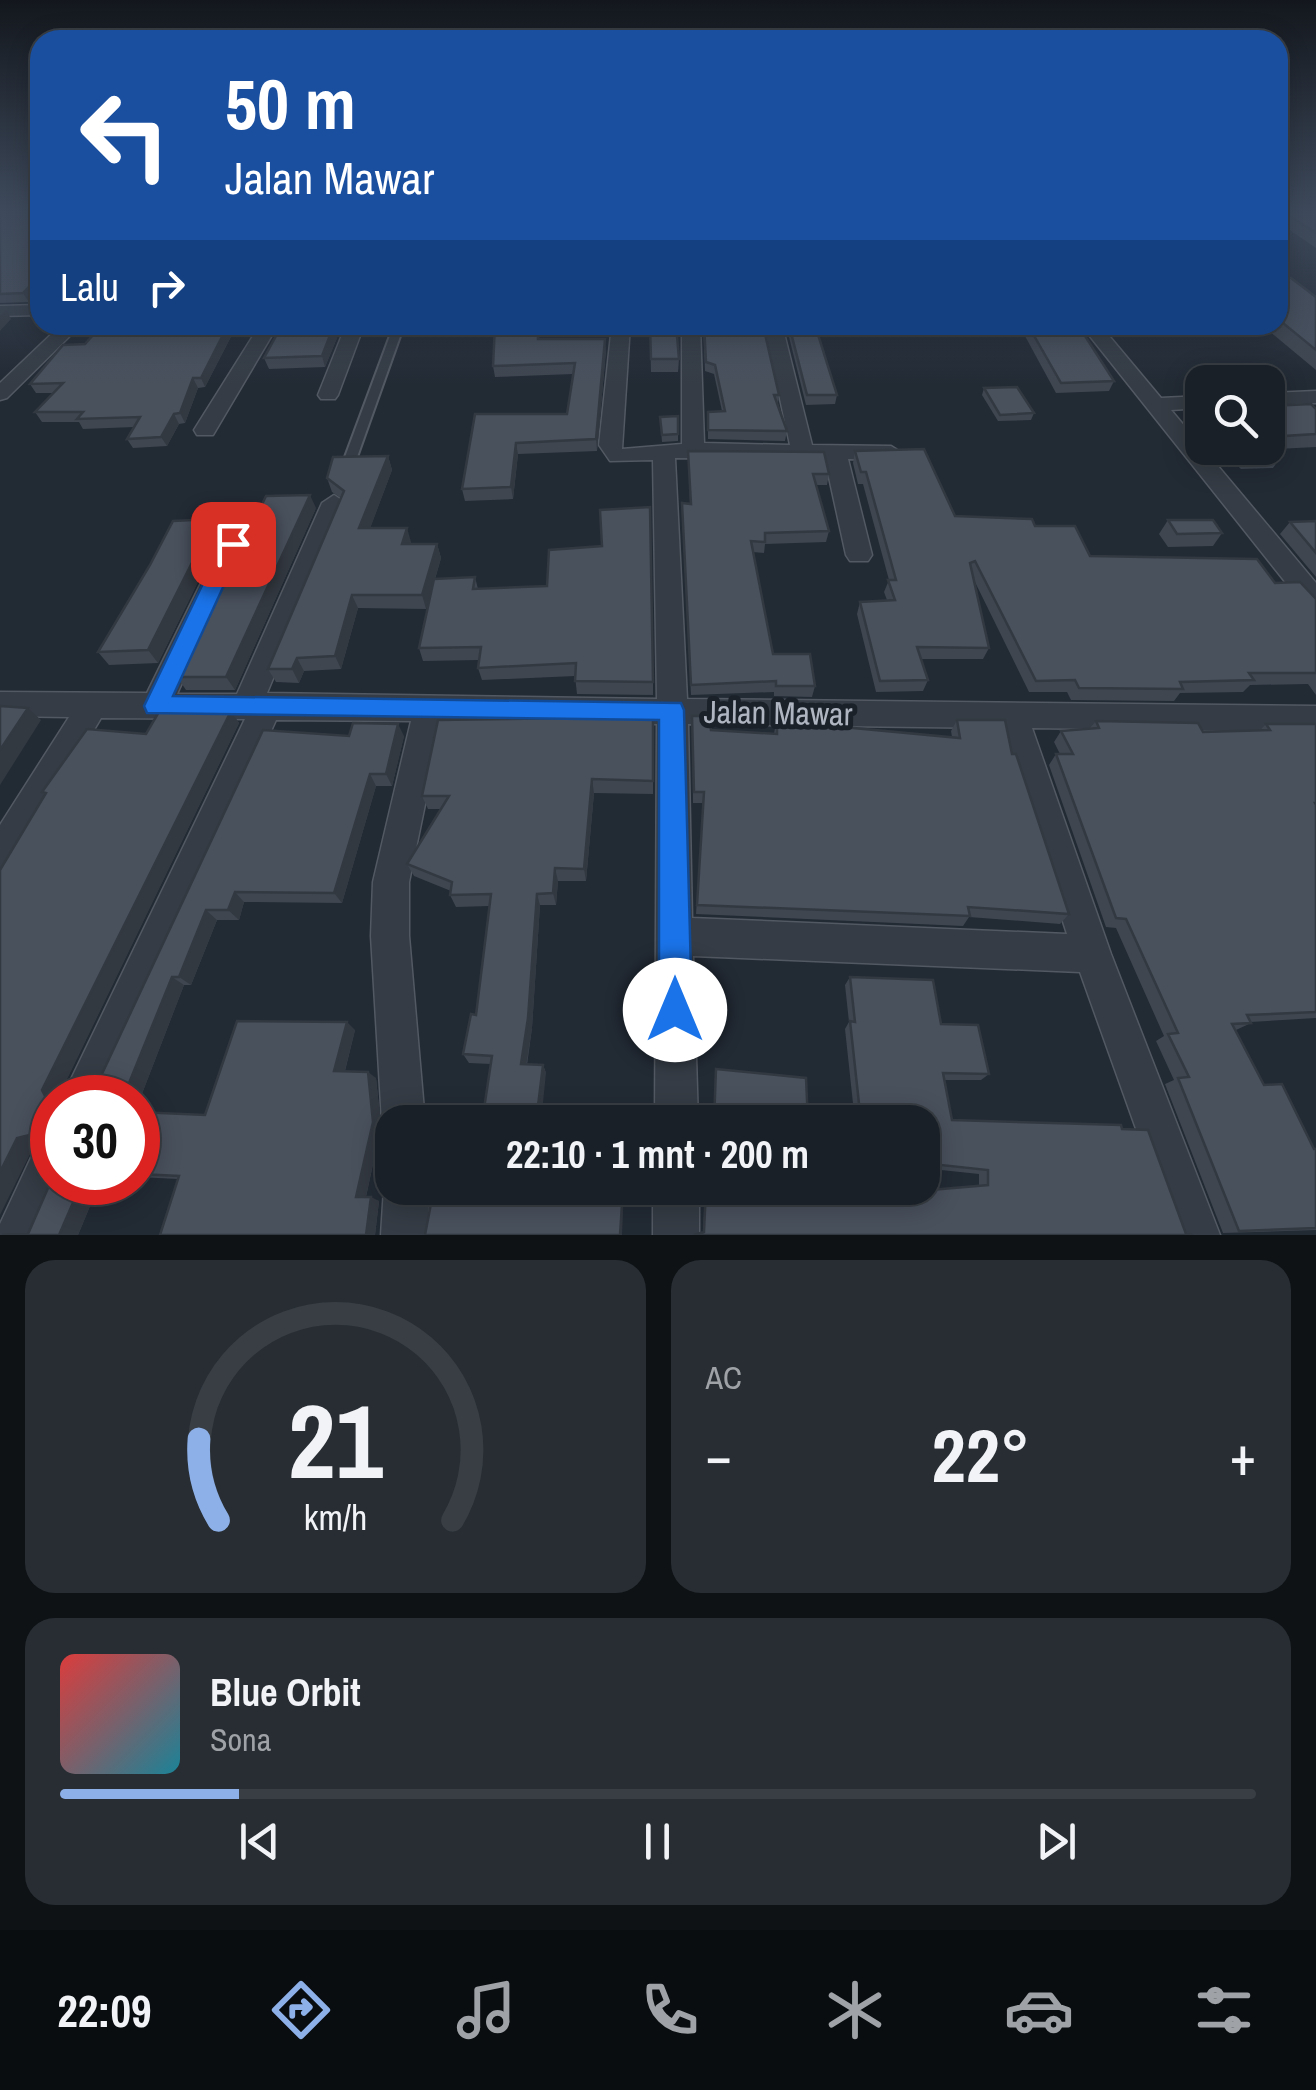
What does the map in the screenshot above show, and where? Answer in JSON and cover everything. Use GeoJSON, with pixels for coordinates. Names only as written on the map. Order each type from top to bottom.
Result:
{"type":"FeatureCollection","features":[{"type":"Feature","properties":{"kind":"street"},"geometry":{"type":"LineString","coordinates":[[0,311],[30,310]]}},
{"type":"Feature","properties":{"kind":"street"},"geometry":{"type":"LineString","coordinates":[[0,394],[62,335]]}},
{"type":"Feature","properties":{"kind":"street"},"geometry":{"type":"LineString","coordinates":[[205,430],[263,335]]}},
{"type":"Feature","properties":{"kind":"street"},"geometry":{"type":"LineString","coordinates":[[328,394],[352,335]]}},
{"type":"Feature","properties":{"kind":"street"},"geometry":{"type":"LineString","coordinates":[[620,335],[612,452],[618,456],[693,450],[906,453]]}},
{"type":"Feature","properties":{"kind":"street"},"geometry":{"type":"LineString","coordinates":[[690,335],[693,450]]}},
{"type":"Feature","properties":{"kind":"street"},"geometry":{"type":"LineString","coordinates":[[775,335],[802,450]]}},
{"type":"Feature","properties":{"kind":"street"},"geometry":{"type":"LineString","coordinates":[[1098,335],[1316,602]]}},
{"type":"Feature","properties":{"kind":"street"},"geometry":{"type":"LineString","coordinates":[[1285,398],[1316,397]]}},
{"type":"Feature","properties":{"kind":"street"},"geometry":{"type":"LineString","coordinates":[[1155,404],[1185,403]]}},
{"type":"Feature","properties":{"kind":"street"},"geometry":{"type":"LineString","coordinates":[[835,452],[859,555]]}},
{"type":"Feature","properties":{"kind":"street"},"geometry":{"type":"LineString","coordinates":[[664,454],[672,710],[676,1105]]}},
{"type":"Feature","properties":{"kind":"street"},"geometry":{"type":"LineString","coordinates":[[93,1075],[257,705],[334,503]]}},
{"type":"Feature","properties":{"kind":"street"},"geometry":{"type":"LineString","coordinates":[[156,706],[248,512]]}},
{"type":"Feature","properties":{"kind":"street"},"geometry":{"type":"LineString","coordinates":[[1240,559],[1279,558]]}},
{"type":"Feature","properties":{"kind":"street","name":"Jalan Mawar"},"geometry":{"type":"LineString","coordinates":[[0,704],[1316,719]]}},
{"type":"Feature","properties":{"kind":"street"},"geometry":{"type":"LineString","coordinates":[[0,856],[92,706]]}},
{"type":"Feature","properties":{"kind":"street"},"geometry":{"type":"LineString","coordinates":[[403,1105],[390,936],[391,882],[430,706]]}},
{"type":"Feature","properties":{"kind":"street"},"geometry":{"type":"LineString","coordinates":[[1013,718],[1092,954],[1197,1235]]}},
{"type":"Feature","properties":{"kind":"street"},"geometry":{"type":"LineString","coordinates":[[675,936],[1092,954]]}},
{"type":"Feature","properties":{"kind":"street"},"geometry":{"type":"LineString","coordinates":[[19,1235],[33,1205]]}},
{"type":"Feature","properties":{"kind":"street"},"geometry":{"type":"LineString","coordinates":[[404,1235],[407,1205]]}},
{"type":"Feature","properties":{"kind":"street"},"geometry":{"type":"LineString","coordinates":[[676,1205],[676,1235]]}},
{"type":"Feature","properties":{"kind":"lane"},"geometry":{"type":"LineString","coordinates":[[350,458],[395,335]]}},
{"type":"Feature","properties":{"kind":"building"},"geometry":{"type":"Polygon","coordinates":[[[0,270],[30,270],[30,286],[23,293],[0,294],[0,270]]]}},
{"type":"Feature","properties":{"kind":"building"},"geometry":{"type":"Polygon","coordinates":[[[1288,278],[1316,297],[1316,350],[1288,327],[1288,278]]]}},
{"type":"Feature","properties":{"kind":"building"},"geometry":{"type":"Polygon","coordinates":[[[93,335],[223,335],[201,378],[193,378],[180,413],[174,414],[161,437],[127,439],[140,417],[77,419],[83,412],[35,412],[63,383],[30,384],[63,345],[85,344],[93,335]]]}},
{"type":"Feature","properties":{"kind":"building"},"geometry":{"type":"Polygon","coordinates":[[[277,335],[330,335],[322,356],[264,358],[277,335]]]}},
{"type":"Feature","properties":{"kind":"building"},"geometry":{"type":"Polygon","coordinates":[[[495,335],[605,339],[596,439],[516,443],[511,487],[462,489],[475,414],[567,414],[575,363],[493,366],[495,335]]]}},
{"type":"Feature","properties":{"kind":"building"},"geometry":{"type":"Polygon","coordinates":[[[650,335],[677,335],[679,359],[651,359],[650,335]]]}},
{"type":"Feature","properties":{"kind":"building"},"geometry":{"type":"Polygon","coordinates":[[[705,335],[765,335],[779,395],[774,395],[787,431],[708,430],[708,412],[725,411],[715,365],[706,362],[705,335]]]}},
{"type":"Feature","properties":{"kind":"building"},"geometry":{"type":"Polygon","coordinates":[[[792,335],[818,335],[837,395],[807,395],[792,335]]]}},
{"type":"Feature","properties":{"kind":"building"},"geometry":{"type":"Polygon","coordinates":[[[1034,335],[1084,335],[1114,381],[1061,383],[1034,335]]]}},
{"type":"Feature","properties":{"kind":"building"},"geometry":{"type":"Polygon","coordinates":[[[1017,387],[1034,413],[1000,415],[984,388],[1017,387]]]}},
{"type":"Feature","properties":{"kind":"building"},"geometry":{"type":"Polygon","coordinates":[[[1311,404],[1316,409],[1316,434],[1285,436],[1285,405],[1311,404]]]}},
{"type":"Feature","properties":{"kind":"building"},"geometry":{"type":"Polygon","coordinates":[[[678,416],[678,434],[662,435],[660,417],[678,416]]]}},
{"type":"Feature","properties":{"kind":"building"},"geometry":{"type":"Polygon","coordinates":[[[924,449],[955,516],[1032,519],[1035,526],[1075,526],[1090,556],[1257,559],[1275,583],[1300,582],[1316,599],[1316,673],[1249,673],[1254,680],[1180,682],[1183,689],[1079,688],[1075,680],[1036,681],[975,561],[970,563],[989,648],[917,647],[928,680],[880,681],[860,602],[895,600],[888,580],[896,580],[866,472],[861,472],[855,451],[924,449]]]}},
{"type":"Feature","properties":{"kind":"building"},"geometry":{"type":"Polygon","coordinates":[[[688,451],[824,452],[829,474],[813,474],[829,531],[765,533],[765,542],[751,541],[773,654],[810,654],[815,686],[776,686],[776,681],[691,685],[682,503],[691,504],[688,451]]]}},
{"type":"Feature","properties":{"kind":"building"},"geometry":{"type":"Polygon","coordinates":[[[388,456],[359,528],[407,528],[402,544],[437,544],[422,595],[352,595],[335,656],[297,658],[292,669],[268,669],[344,491],[327,478],[333,457],[388,456]]]}},
{"type":"Feature","properties":{"kind":"building"},"geometry":{"type":"Polygon","coordinates":[[[310,495],[226,677],[177,677],[249,518],[256,517],[266,496],[310,495]]]}},
{"type":"Feature","properties":{"kind":"building"},"geometry":{"type":"Polygon","coordinates":[[[650,507],[653,682],[575,681],[576,663],[478,668],[481,647],[419,648],[434,579],[475,577],[473,589],[547,586],[549,550],[602,546],[600,510],[650,507]]]}},
{"type":"Feature","properties":{"kind":"building"},"geometry":{"type":"Polygon","coordinates":[[[214,519],[148,650],[98,652],[173,521],[214,519]]]}},
{"type":"Feature","properties":{"kind":"building"},"geometry":{"type":"Polygon","coordinates":[[[1168,520],[1213,520],[1222,533],[1177,534],[1168,520]]]}},
{"type":"Feature","properties":{"kind":"building"},"geometry":{"type":"Polygon","coordinates":[[[1316,521],[1316,553],[1290,522],[1316,521]]]}},
{"type":"Feature","properties":{"kind":"building"},"geometry":{"type":"Polygon","coordinates":[[[0,706],[28,708],[0,750],[0,706]]]}},
{"type":"Feature","properties":{"kind":"building"},"geometry":{"type":"Polygon","coordinates":[[[160,710],[231,711],[49,1075],[30,1075],[30,1135],[17,1138],[0,1172],[0,870],[46,793],[42,792],[87,729],[146,734],[160,710]]]}},
{"type":"Feature","properties":{"kind":"building"},"geometry":{"type":"Polygon","coordinates":[[[573,713],[653,714],[653,781],[592,779],[584,869],[555,868],[553,893],[537,894],[521,1064],[543,1065],[538,1105],[485,1105],[492,1056],[463,1054],[471,1014],[476,1015],[491,894],[450,895],[452,882],[407,864],[449,796],[422,796],[438,720],[573,718],[573,713]]]}},
{"type":"Feature","properties":{"kind":"building"},"geometry":{"type":"Polygon","coordinates":[[[692,716],[710,716],[711,730],[777,734],[777,717],[821,718],[822,725],[960,738],[957,720],[1005,720],[1012,754],[1016,754],[1069,914],[968,907],[970,916],[697,905],[704,792],[694,792],[692,716]]]}},
{"type":"Feature","properties":{"kind":"building"},"geometry":{"type":"Polygon","coordinates":[[[1096,721],[1198,723],[1203,732],[1270,730],[1266,724],[1316,724],[1316,1012],[1247,1015],[1251,1023],[1232,1024],[1264,1085],[1282,1084],[1316,1149],[1316,1228],[1239,1231],[1178,1078],[1189,1077],[1168,1034],[1178,1033],[1126,919],[1116,918],[1056,754],[1073,754],[1061,731],[1099,728],[1096,721]]]}},
{"type":"Feature","properties":{"kind":"building"},"geometry":{"type":"Polygon","coordinates":[[[353,723],[398,724],[386,774],[370,774],[334,893],[235,892],[228,910],[206,910],[179,977],[172,977],[132,1075],[101,1075],[263,730],[349,736],[353,723]]]}},
{"type":"Feature","properties":{"kind":"building"},"geometry":{"type":"Polygon","coordinates":[[[850,977],[933,980],[941,1024],[978,1025],[989,1074],[943,1073],[952,1120],[1121,1125],[1122,1129],[1148,1130],[1186,1234],[1193,1235],[694,1235],[704,1232],[705,1205],[940,1205],[940,1189],[988,1185],[988,1170],[940,1165],[940,1105],[859,1105],[850,1021],[855,1022],[850,977]]]}},
{"type":"Feature","properties":{"kind":"building"},"geometry":{"type":"Polygon","coordinates":[[[237,1021],[347,1022],[334,1071],[368,1072],[373,1122],[356,1197],[371,1197],[366,1235],[160,1235],[179,1176],[160,1175],[160,1113],[205,1115],[237,1021]]]}},
{"type":"Feature","properties":{"kind":"building"},"geometry":{"type":"Polygon","coordinates":[[[716,1069],[806,1078],[807,1105],[715,1105],[716,1069]]]}},
{"type":"Feature","properties":{"kind":"building"},"geometry":{"type":"Polygon","coordinates":[[[41,1205],[72,1205],[59,1235],[2,1235],[28,1234],[41,1205]]]}},
{"type":"Feature","properties":{"kind":"building"},"geometry":{"type":"Polygon","coordinates":[[[431,1205],[622,1205],[620,1235],[425,1235],[431,1205]]]}},
{"type":"Feature","properties":{"kind":"route"},"geometry":{"type":"LineString","coordinates":[[233,544],[156,706],[672,710],[675,1010]]}}]}
